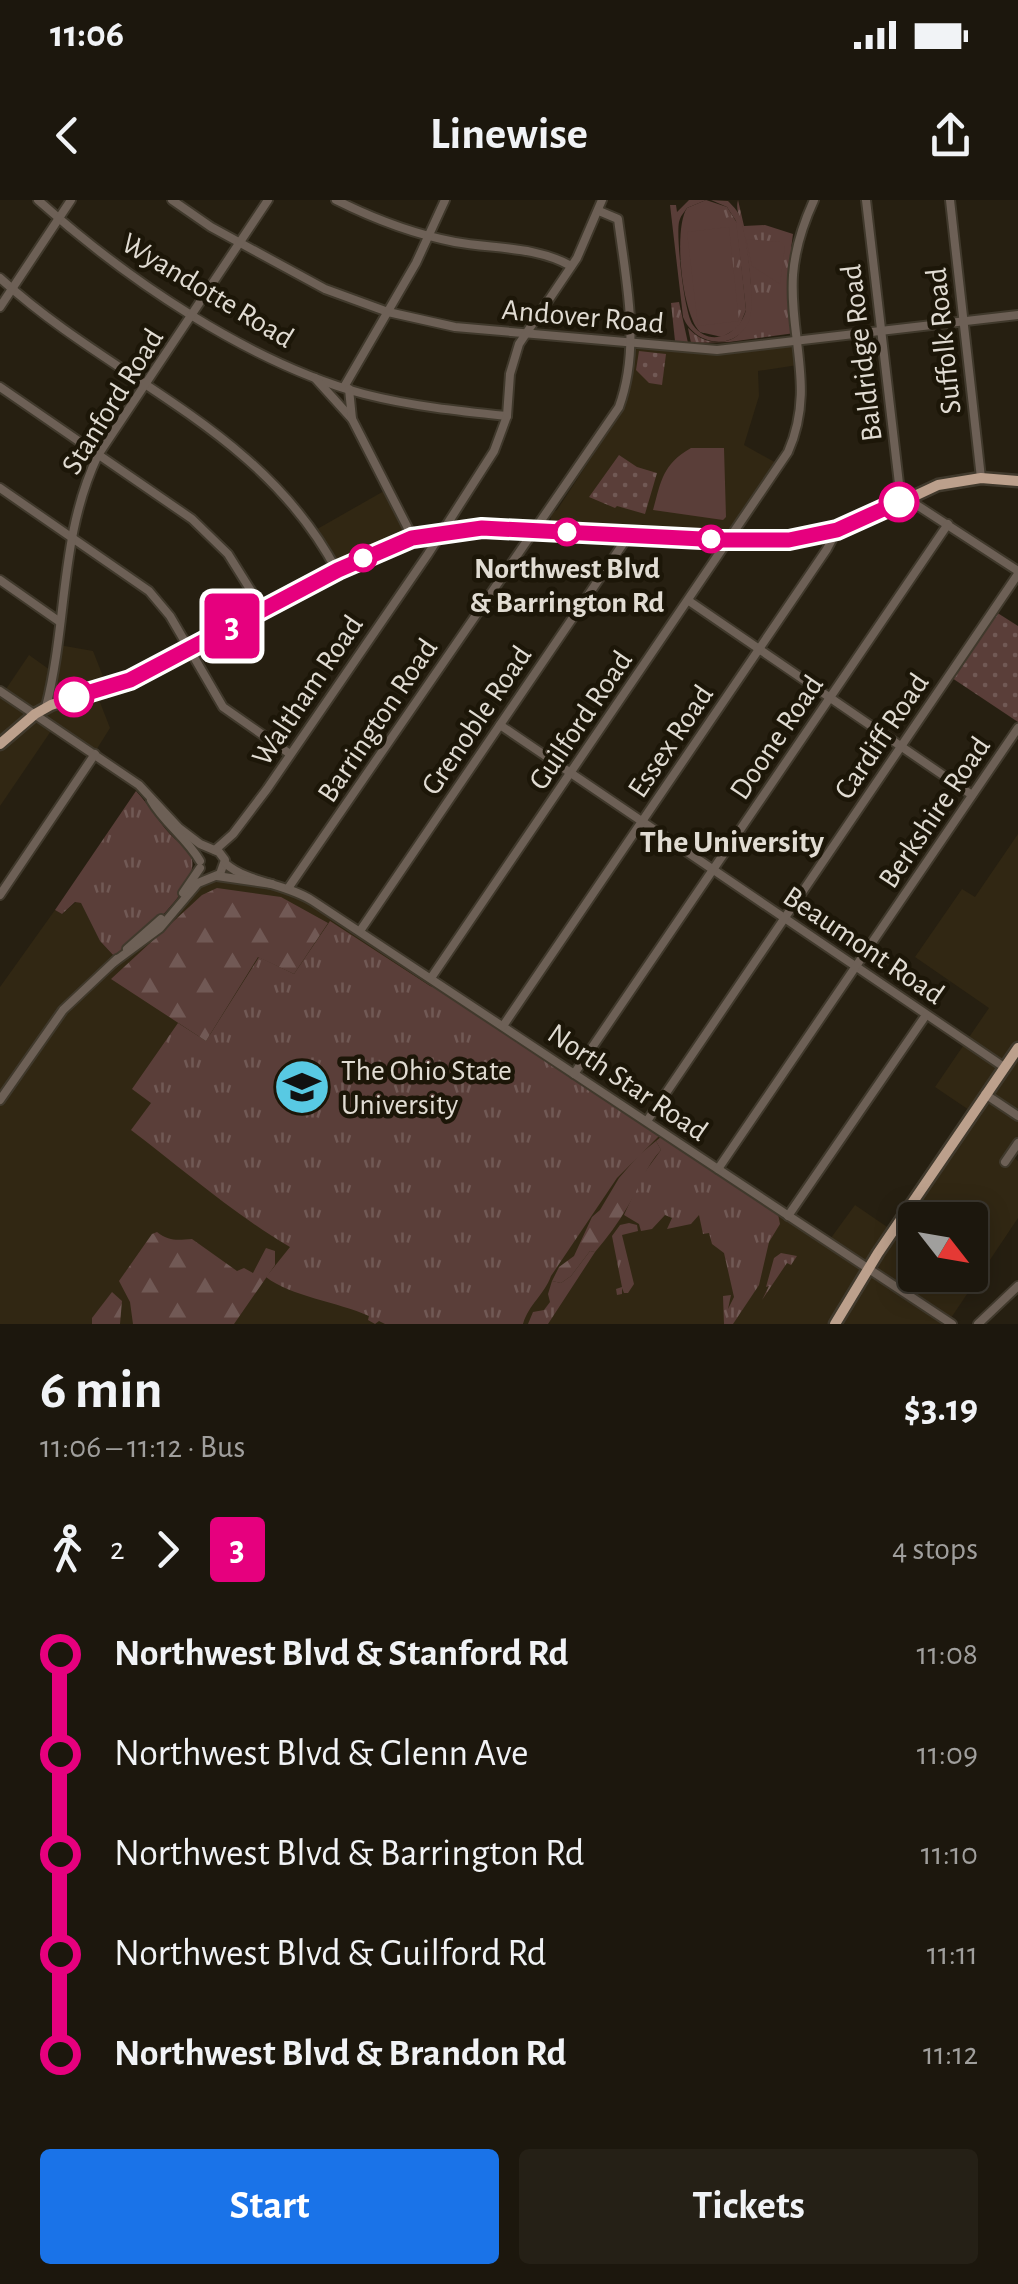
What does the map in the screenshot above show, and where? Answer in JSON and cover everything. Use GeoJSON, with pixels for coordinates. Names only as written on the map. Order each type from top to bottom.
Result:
{"type":"FeatureCollection","features":[{"type":"Feature","properties":{"kind":"main road"},"geometry":{"type":"LineString","coordinates":[[0,744],[46,707],[130,680],[338,570],[412,538],[482,528],[789,540],[837,530],[938,485],[981,478],[1018,481]]}},
{"type":"Feature","properties":{"kind":"main road"},"geometry":{"type":"LineString","coordinates":[[835,1324],[1018,1048]]}},
{"type":"Feature","properties":{"kind":"street","name":"Wyandotte Road"},"geometry":{"type":"LineString","coordinates":[[38,200],[129,274],[192,314],[313,376],[426,408],[507,416]]}},
{"type":"Feature","properties":{"kind":"street"},"geometry":{"type":"LineString","coordinates":[[0,307],[70,200]]}},
{"type":"Feature","properties":{"kind":"street","name":"Andover Road"},"geometry":{"type":"LineString","coordinates":[[172,200],[325,289],[388,312],[456,327],[716,350],[1018,316]]}},
{"type":"Feature","properties":{"kind":"street","name":"Stanford Road"},"geometry":{"type":"LineString","coordinates":[[46,707],[81,493],[98,455],[268,200]]}},
{"type":"Feature","properties":{"kind":"street"},"geometry":{"type":"LineString","coordinates":[[336,200],[393,226],[428,236],[534,251],[571,266]]}},
{"type":"Feature","properties":{"kind":"street"},"geometry":{"type":"LineString","coordinates":[[412,538],[352,420],[346,388],[444,200]]}},
{"type":"Feature","properties":{"kind":"street","name":"Waltham Road"},"geometry":{"type":"LineString","coordinates":[[214,850],[233,834],[290,754],[494,451],[507,416],[510,374],[526,333],[571,266],[602,200]]}},
{"type":"Feature","properties":{"kind":"street","name":"Guilford Road"},"geometry":{"type":"LineString","coordinates":[[431,978],[780,466],[794,439],[803,383],[793,292],[794,262],[814,200]]}},
{"type":"Feature","properties":{"kind":"street","name":"Baldridge Road"},"geometry":{"type":"LineString","coordinates":[[866,200],[904,500]]}},
{"type":"Feature","properties":{"kind":"street","name":"Suffolk Road"},"geometry":{"type":"LineString","coordinates":[[950,200],[981,478]]}},
{"type":"Feature","properties":{"kind":"street","name":"Barrington Road"},"geometry":{"type":"LineString","coordinates":[[289,887],[619,407],[632,344],[618,219],[599,211]]}},
{"type":"Feature","properties":{"kind":"street"},"geometry":{"type":"LineString","coordinates":[[0,278],[60,328],[226,440],[262,470],[293,502],[338,570]]}},
{"type":"Feature","properties":{"kind":"street","name":"Wyandotte Road"},"geometry":{"type":"LineString","coordinates":[[313,376],[352,420]]}},
{"type":"Feature","properties":{"kind":"street"},"geometry":{"type":"LineString","coordinates":[[0,386],[210,535],[228,554],[263,610]]}},
{"type":"Feature","properties":{"kind":"street"},"geometry":{"type":"LineString","coordinates":[[0,488],[149,591],[170,616],[224,707],[290,754]]}},
{"type":"Feature","properties":{"kind":"street"},"geometry":{"type":"LineString","coordinates":[[904,500],[948,524],[1018,572]]}},
{"type":"Feature","properties":{"kind":"street","name":"Doone Road"},"geometry":{"type":"LineString","coordinates":[[574,1074],[948,524]]}},
{"type":"Feature","properties":{"kind":"street","name":"Essex Road"},"geometry":{"type":"LineString","coordinates":[[503,1026],[828,549],[837,530]]}},
{"type":"Feature","properties":{"kind":"street","name":"Grenoble Road"},"geometry":{"type":"LineString","coordinates":[[360,931],[629,535]]}},
{"type":"Feature","properties":{"kind":"street","name":"Cardiff Road"},"geometry":{"type":"LineString","coordinates":[[646,1121],[1018,572]]}},
{"type":"Feature","properties":{"kind":"street"},"geometry":{"type":"LineString","coordinates":[[0,580],[60,622]]}},
{"type":"Feature","properties":{"kind":"street"},"geometry":{"type":"LineString","coordinates":[[688,601],[972,795]]}},
{"type":"Feature","properties":{"kind":"street"},"geometry":{"type":"LineString","coordinates":[[0,691],[146,791],[179,828],[214,850],[225,862],[215,876],[198,882],[160,928],[114,962]]}},
{"type":"Feature","properties":{"kind":"street","name":"Beaumont Road"},"geometry":{"type":"LineString","coordinates":[[500,725],[1004,1067]]}},
{"type":"Feature","properties":{"kind":"street","name":"Berkshire Road"},"geometry":{"type":"LineString","coordinates":[[718,1169],[1018,728]]}},
{"type":"Feature","properties":{"kind":"street"},"geometry":{"type":"LineString","coordinates":[[0,895],[95,754]]}},
{"type":"Feature","properties":{"kind":"street"},"geometry":{"type":"LineString","coordinates":[[146,791],[168,825],[190,846],[205,874],[215,876]]}},
{"type":"Feature","properties":{"kind":"street","name":"Waltham Road"},"geometry":{"type":"LineString","coordinates":[[225,862],[233,834]]}},
{"type":"Feature","properties":{"kind":"street"},"geometry":{"type":"LineString","coordinates":[[0,1100],[63,1010],[172,908],[204,854],[214,850]]}},
{"type":"Feature","properties":{"kind":"street","name":"North Star Road"},"geometry":{"type":"LineString","coordinates":[[225,862],[240,875],[289,887],[360,931],[952,1324]]}},
{"type":"Feature","properties":{"kind":"street","name":"North Star Road"},"geometry":{"type":"LineString","coordinates":[[215,876],[260,885],[276,884]]}},
{"type":"Feature","properties":{"kind":"street"},"geometry":{"type":"LineString","coordinates":[[789,1217],[926,1014]]}},
{"type":"Feature","properties":{"kind":"street"},"geometry":{"type":"LineString","coordinates":[[985,1094],[1018,1116]]}},
{"type":"Feature","properties":{"kind":"street"},"geometry":{"type":"LineString","coordinates":[[1006,1162],[1018,1144]]}},
{"type":"Feature","properties":{"kind":"street"},"geometry":{"type":"LineString","coordinates":[[978,1324],[1018,1286]]}},
{"type":"Feature","properties":{"kind":"shaded area"},"geometry":{"type":"Polygon","coordinates":[[[797,348],[798,365],[758,371],[759,396],[744,445],[778,464],[729,535],[551,523],[551,513],[557,510],[618,417],[627,397],[636,349],[720,353],[797,348]]]}},
{"type":"Feature","properties":{"kind":"shaded area"},"geometry":{"type":"Polygon","coordinates":[[[384,491],[412,541],[336,577],[312,532],[384,491]]]}},
{"type":"Feature","properties":{"kind":"shaded area"},"geometry":{"type":"Polygon","coordinates":[[[59,645],[93,651],[108,689],[96,692],[110,728],[93,755],[53,728],[0,806],[0,690],[4,692],[29,655],[50,670],[59,645]]]}},
{"type":"Feature","properties":{"kind":"shaded area","name":"The Ohio State University"},"geometry":{"type":"Polygon","coordinates":[[[1018,834],[1018,1147],[1012,1156],[1018,1161],[1018,1218],[988,1263],[988,1202],[912,1202],[972,1112],[935,1087],[989,1008],[915,957],[962,889],[975,897],[1018,834]]]}},
{"type":"Feature","properties":{"kind":"shaded area","name":"The Ohio State University"},"geometry":{"type":"Polygon","coordinates":[[[217,876],[289,887],[828,1242],[855,1205],[893,1231],[898,1223],[898,1292],[968,1292],[949,1321],[952,1324],[0,1324],[0,987],[55,910],[62,914],[76,902],[81,903],[114,961],[142,944],[198,883],[217,876]]]}},
{"type":"Feature","properties":{"kind":"green space"},"geometry":{"type":"Polygon","coordinates":[[[689,200],[706,200],[687,208],[680,220],[681,275],[693,325],[708,336],[731,332],[746,310],[736,221],[727,207],[711,200],[728,201],[739,214],[743,229],[751,313],[743,331],[725,341],[715,342],[696,334],[683,317],[670,205],[676,205],[677,212],[689,200]]]}},
{"type":"Feature","properties":{"kind":"green space"},"geometry":{"type":"Polygon","coordinates":[[[706,200],[727,207],[737,223],[746,310],[739,327],[722,337],[700,332],[684,291],[680,252],[683,219],[687,208],[706,200]]]}},
{"type":"Feature","properties":{"kind":"green space"},"geometry":{"type":"Polygon","coordinates":[[[738,200],[744,226],[765,225],[793,234],[791,249],[796,235],[791,269],[795,333],[691,343],[688,328],[707,341],[732,339],[742,330],[748,316],[750,280],[738,200]]]}},
{"type":"Feature","properties":{"kind":"green space"},"geometry":{"type":"Polygon","coordinates":[[[729,227],[739,321],[698,326],[687,232],[729,227]]]}},
{"type":"Feature","properties":{"kind":"green space"},"geometry":{"type":"Polygon","coordinates":[[[746,239],[781,242],[785,246],[780,284],[752,266],[746,239]]]}},
{"type":"Feature","properties":{"kind":"green space"},"geometry":{"type":"Polygon","coordinates":[[[679,302],[688,343],[675,341],[671,303],[679,302]]]}},
{"type":"Feature","properties":{"kind":"green space"},"geometry":{"type":"Polygon","coordinates":[[[639,351],[666,354],[662,385],[649,383],[636,370],[639,351]]]}},
{"type":"Feature","properties":{"kind":"green space"},"geometry":{"type":"Polygon","coordinates":[[[691,448],[724,448],[723,520],[653,510],[669,467],[691,448]]]}},
{"type":"Feature","properties":{"kind":"green space"},"geometry":{"type":"Polygon","coordinates":[[[619,455],[637,467],[657,473],[645,514],[589,497],[619,455]]]}},
{"type":"Feature","properties":{"kind":"green space"},"geometry":{"type":"Polygon","coordinates":[[[996,612],[1018,626],[1018,722],[952,678],[996,612]]]}},
{"type":"Feature","properties":{"kind":"green space"},"geometry":{"type":"Polygon","coordinates":[[[136,791],[188,851],[192,868],[166,912],[114,956],[100,941],[81,903],[75,902],[62,914],[55,910],[136,791]]]}},
{"type":"Feature","properties":{"kind":"green space"},"geometry":{"type":"Polygon","coordinates":[[[217,888],[281,897],[328,923],[294,974],[258,957],[206,1041],[111,979],[202,895],[217,888]]]}},
{"type":"Feature","properties":{"kind":"green space"},"geometry":{"type":"Polygon","coordinates":[[[330,921],[430,986],[444,991],[660,1135],[617,1178],[523,1324],[375,1324],[368,1320],[369,1316],[276,1284],[266,1277],[290,1247],[228,1206],[131,1130],[151,1103],[132,1089],[178,1023],[206,1041],[259,957],[294,974],[330,921]]]}},
{"type":"Feature","properties":{"kind":"green space"},"geometry":{"type":"Polygon","coordinates":[[[662,1136],[778,1214],[780,1224],[769,1242],[759,1285],[733,1324],[724,1324],[723,1296],[731,1295],[728,1309],[734,1297],[724,1253],[712,1244],[709,1233],[703,1234],[699,1215],[691,1224],[667,1229],[672,1218],[665,1215],[652,1229],[641,1231],[639,1224],[624,1215],[642,1176],[661,1150],[656,1141],[662,1136]]]}},
{"type":"Feature","properties":{"kind":"green space"},"geometry":{"type":"Polygon","coordinates":[[[656,1141],[661,1150],[608,1236],[595,1252],[590,1251],[571,1276],[561,1283],[552,1281],[559,1267],[574,1256],[592,1217],[619,1178],[656,1141]]]}},
{"type":"Feature","properties":{"kind":"green space"},"geometry":{"type":"Polygon","coordinates":[[[620,1225],[637,1225],[638,1231],[622,1235],[634,1284],[628,1293],[622,1288],[622,1294],[617,1295],[616,1289],[622,1287],[612,1236],[620,1225]]]}},
{"type":"Feature","properties":{"kind":"green space"},"geometry":{"type":"Polygon","coordinates":[[[157,1232],[170,1239],[192,1239],[237,1271],[244,1268],[253,1273],[266,1248],[275,1251],[275,1265],[234,1324],[133,1324],[130,1302],[119,1281],[157,1232]]]}},
{"type":"Feature","properties":{"kind":"green space"},"geometry":{"type":"Polygon","coordinates":[[[590,1251],[595,1252],[548,1324],[528,1324],[533,1312],[544,1310],[550,1302],[552,1281],[561,1283],[571,1276],[590,1251]]]}},
{"type":"Feature","properties":{"kind":"green space"},"geometry":{"type":"Polygon","coordinates":[[[781,1253],[797,1256],[791,1265],[787,1263],[762,1300],[774,1258],[781,1253]]]}},
{"type":"Feature","properties":{"kind":"green space"},"geometry":{"type":"Polygon","coordinates":[[[112,1292],[122,1301],[120,1324],[92,1324],[92,1318],[112,1292]]]}},
{"type":"Feature","properties":{"kind":"bus line","name":"3"},"geometry":{"type":"LineString","coordinates":[[74,697],[130,680],[338,570],[412,538],[482,528],[789,540],[837,530],[899,502]]}},
{"type":"Feature","properties":{"kind":"place","name":"Northwest Blvd & Barrington Rd"},"geometry":{"type":"Point","coordinates":[567,532]}},
{"type":"Feature","properties":{"kind":"place","name":"The Ohio State University"},"geometry":{"type":"Point","coordinates":[302,1087]}},
{"type":"Feature","properties":{"kind":"district","name":"The University"},"geometry":{"type":"Point","coordinates":[732,841]}}]}
